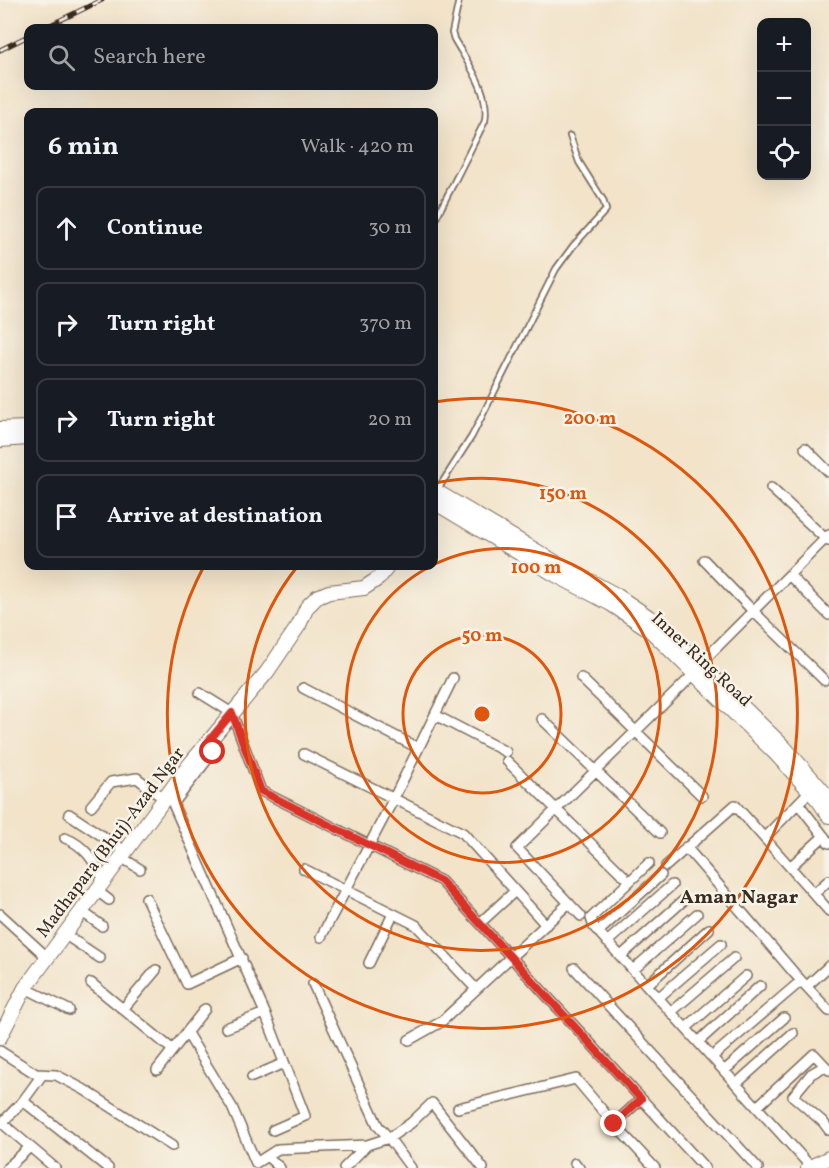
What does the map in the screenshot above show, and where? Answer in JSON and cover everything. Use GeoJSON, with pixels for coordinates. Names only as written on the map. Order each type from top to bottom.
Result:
{"type":"FeatureCollection","features":[{"type":"Feature","properties":{"kind":"main road"},"geometry":{"type":"LineString","coordinates":[[0,429],[24,428]]}},
{"type":"Feature","properties":{"kind":"main road"},"geometry":{"type":"LineString","coordinates":[[0,440],[24,438]]}},
{"type":"Feature","properties":{"kind":"main road","name":"Inner Ring Road"},"geometry":{"type":"LineString","coordinates":[[438,496],[616,595],[656,622],[696,669],[810,791],[829,816]]}},
{"type":"Feature","properties":{"kind":"main road","name":"Madhapara (Bhuj)-Azad Ngar"},"geometry":{"type":"LineString","coordinates":[[0,1037],[4,1019],[47,957],[208,742],[267,672],[299,625],[307,607],[316,597],[329,592],[364,588],[379,578],[385,570]]}},
{"type":"Feature","properties":{"kind":"main road","name":"Inner Ring Road"},"geometry":{"type":"LineString","coordinates":[[696,669],[784,747],[829,798]]}},
{"type":"Feature","properties":{"kind":"main road"},"geometry":{"type":"LineString","coordinates":[[810,1167],[829,1158]]}},
{"type":"Feature","properties":{"kind":"street"},"geometry":{"type":"LineString","coordinates":[[805,448],[829,472]]}},
{"type":"Feature","properties":{"kind":"street"},"geometry":{"type":"LineString","coordinates":[[581,916],[517,848],[828,538],[771,488]]}},
{"type":"Feature","properties":{"kind":"street"},"geometry":{"type":"LineString","coordinates":[[704,560],[824,680]]}},
{"type":"Feature","properties":{"kind":"street"},"geometry":{"type":"LineString","coordinates":[[789,575],[829,615]]}},
{"type":"Feature","properties":{"kind":"street"},"geometry":{"type":"LineString","coordinates":[[321,937],[393,800],[453,678]]}},
{"type":"Feature","properties":{"kind":"street"},"geometry":{"type":"LineString","coordinates":[[581,678],[702,796]]}},
{"type":"Feature","properties":{"kind":"street"},"geometry":{"type":"LineString","coordinates":[[303,688],[418,748]]}},
{"type":"Feature","properties":{"kind":"street"},"geometry":{"type":"LineString","coordinates":[[200,693],[232,713],[261,791],[441,881],[705,1168]]}},
{"type":"Feature","properties":{"kind":"street"},"geometry":{"type":"LineString","coordinates":[[435,715],[507,757],[624,876]]}},
{"type":"Feature","properties":{"kind":"street"},"geometry":{"type":"LineString","coordinates":[[542,719],[660,833]]}},
{"type":"Feature","properties":{"kind":"street"},"geometry":{"type":"LineString","coordinates":[[208,742],[213,752],[173,804],[242,958],[305,1116],[273,1130]]}},
{"type":"Feature","properties":{"kind":"street"},"geometry":{"type":"LineString","coordinates":[[304,754],[463,833],[546,925]]}},
{"type":"Feature","properties":{"kind":"street"},"geometry":{"type":"LineString","coordinates":[[91,806],[111,782],[136,778],[164,800]]}},
{"type":"Feature","properties":{"kind":"street"},"geometry":{"type":"LineString","coordinates":[[764,838],[810,791]]}},
{"type":"Feature","properties":{"kind":"street"},"geometry":{"type":"LineString","coordinates":[[790,867],[826,839],[798,803]]}},
{"type":"Feature","properties":{"kind":"street"},"geometry":{"type":"LineString","coordinates":[[666,866],[735,805],[829,911]]}},
{"type":"Feature","properties":{"kind":"street"},"geometry":{"type":"LineString","coordinates":[[69,814],[140,869]]}},
{"type":"Feature","properties":{"kind":"street"},"geometry":{"type":"LineString","coordinates":[[65,838],[80,845],[86,851],[109,900]]}},
{"type":"Feature","properties":{"kind":"street"},"geometry":{"type":"LineString","coordinates":[[686,847],[829,1011]]}},
{"type":"Feature","properties":{"kind":"street"},"geometry":{"type":"LineString","coordinates":[[649,863],[591,918],[594,927],[810,1167]]}},
{"type":"Feature","properties":{"kind":"street"},"geometry":{"type":"LineString","coordinates":[[304,869],[416,925],[476,988]]}},
{"type":"Feature","properties":{"kind":"street"},"geometry":{"type":"LineString","coordinates":[[598,932],[661,875]]}},
{"type":"Feature","properties":{"kind":"street"},"geometry":{"type":"LineString","coordinates":[[814,894],[829,880]]}},
{"type":"Feature","properties":{"kind":"street"},"geometry":{"type":"LineString","coordinates":[[607,942],[672,885]]}},
{"type":"Feature","properties":{"kind":"street"},"geometry":{"type":"LineString","coordinates":[[480,923],[515,891]]}},
{"type":"Feature","properties":{"kind":"street"},"geometry":{"type":"LineString","coordinates":[[146,898],[187,984],[242,958]]}},
{"type":"Feature","properties":{"kind":"street"},"geometry":{"type":"LineString","coordinates":[[621,956],[684,900]]}},
{"type":"Feature","properties":{"kind":"street"},"geometry":{"type":"LineString","coordinates":[[409,1040],[441,1022],[569,903]]}},
{"type":"Feature","properties":{"kind":"street"},"geometry":{"type":"LineString","coordinates":[[81,911],[102,926]]}},
{"type":"Feature","properties":{"kind":"street"},"geometry":{"type":"LineString","coordinates":[[0,914],[47,957]]}},
{"type":"Feature","properties":{"kind":"street"},"geometry":{"type":"LineString","coordinates":[[369,963],[393,914]]}},
{"type":"Feature","properties":{"kind":"street"},"geometry":{"type":"LineString","coordinates":[[633,970],[698,914]]}},
{"type":"Feature","properties":{"kind":"street"},"geometry":{"type":"LineString","coordinates":[[647,985],[709,929]]}},
{"type":"Feature","properties":{"kind":"street"},"geometry":{"type":"LineString","coordinates":[[64,934],[100,957]]}},
{"type":"Feature","properties":{"kind":"street"},"geometry":{"type":"LineString","coordinates":[[658,998],[721,944]]}},
{"type":"Feature","properties":{"kind":"street"},"geometry":{"type":"LineString","coordinates":[[671,1012],[734,958]]}},
{"type":"Feature","properties":{"kind":"street"},"geometry":{"type":"LineString","coordinates":[[712,1057],[804,983],[829,966]]}},
{"type":"Feature","properties":{"kind":"street"},"geometry":{"type":"LineString","coordinates":[[574,968],[758,1168]]}},
{"type":"Feature","properties":{"kind":"street"},"geometry":{"type":"LineString","coordinates":[[123,1009],[156,970]]}},
{"type":"Feature","properties":{"kind":"street"},"geometry":{"type":"LineString","coordinates":[[686,1028],[746,976]]}},
{"type":"Feature","properties":{"kind":"street"},"geometry":{"type":"LineString","coordinates":[[91,983],[173,1050]]}},
{"type":"Feature","properties":{"kind":"street"},"geometry":{"type":"LineString","coordinates":[[313,984],[378,1126],[411,1168]]}},
{"type":"Feature","properties":{"kind":"street"},"geometry":{"type":"LineString","coordinates":[[698,1042],[760,986]]}},
{"type":"Feature","properties":{"kind":"street"},"geometry":{"type":"LineString","coordinates":[[25,988],[69,1010]]}},
{"type":"Feature","properties":{"kind":"street"},"geometry":{"type":"LineString","coordinates":[[157,1070],[205,1009]]}},
{"type":"Feature","properties":{"kind":"street"},"geometry":{"type":"LineString","coordinates":[[226,1028],[265,1013]]}},
{"type":"Feature","properties":{"kind":"street"},"geometry":{"type":"LineString","coordinates":[[724,1071],[784,1018]]}},
{"type":"Feature","properties":{"kind":"street"},"geometry":{"type":"LineString","coordinates":[[187,1033],[232,1107],[256,1162],[278,1149],[367,1145],[389,1138],[411,1123],[432,1103],[483,1168]]}},
{"type":"Feature","properties":{"kind":"street"},"geometry":{"type":"LineString","coordinates":[[736,1084],[793,1033]]}},
{"type":"Feature","properties":{"kind":"street"},"geometry":{"type":"LineString","coordinates":[[0,1051],[30,1070],[42,1075],[56,1075],[64,1078],[172,1146]]}},
{"type":"Feature","properties":{"kind":"street"},"geometry":{"type":"LineString","coordinates":[[757,1107],[814,1054],[827,1068],[811,1074],[793,1096],[829,1130]]}},
{"type":"Feature","properties":{"kind":"street"},"geometry":{"type":"LineString","coordinates":[[252,1077],[284,1063]]}},
{"type":"Feature","properties":{"kind":"street"},"geometry":{"type":"LineString","coordinates":[[42,1075],[23,1101],[2,1123],[55,1168]]}},
{"type":"Feature","properties":{"kind":"street"},"geometry":{"type":"LineString","coordinates":[[458,1108],[576,1079],[655,1168]]}},
{"type":"Feature","properties":{"kind":"street"},"geometry":{"type":"LineString","coordinates":[[614,1124],[641,1099]]}},
{"type":"Feature","properties":{"kind":"street"},"geometry":{"type":"LineString","coordinates":[[23,1101],[108,1168]]}},
{"type":"Feature","properties":{"kind":"street"},"geometry":{"type":"LineString","coordinates":[[344,1168],[367,1145]]}},
{"type":"Feature","properties":{"kind":"street"},"geometry":{"type":"LineString","coordinates":[[7,1168],[30,1147]]}},
{"type":"Feature","properties":{"kind":"street"},"geometry":{"type":"LineString","coordinates":[[267,1156],[280,1168]]}},
{"type":"Feature","properties":{"kind":"lane"},"geometry":{"type":"LineString","coordinates":[[438,214],[485,121],[487,109],[484,93],[452,33],[459,0]]}},
{"type":"Feature","properties":{"kind":"lane"},"geometry":{"type":"LineString","coordinates":[[438,488],[472,436],[556,268],[606,210],[603,200],[579,162],[570,136]]}},
{"type":"Feature","properties":{"kind":"railway"},"geometry":{"type":"LineString","coordinates":[[52,24],[102,0]]}},
{"type":"Feature","properties":{"kind":"railway"},"geometry":{"type":"LineString","coordinates":[[0,50],[24,38]]}},
{"type":"Feature","properties":{"kind":"district","name":"Aman Nagar"},"geometry":{"type":"Point","coordinates":[739,896]}},
{"type":"Feature","properties":{"kind":"route"},"geometry":{"type":"LineString","coordinates":[[213,752],[208,742],[232,713],[261,791],[441,881],[641,1099],[614,1124]]}}]}
